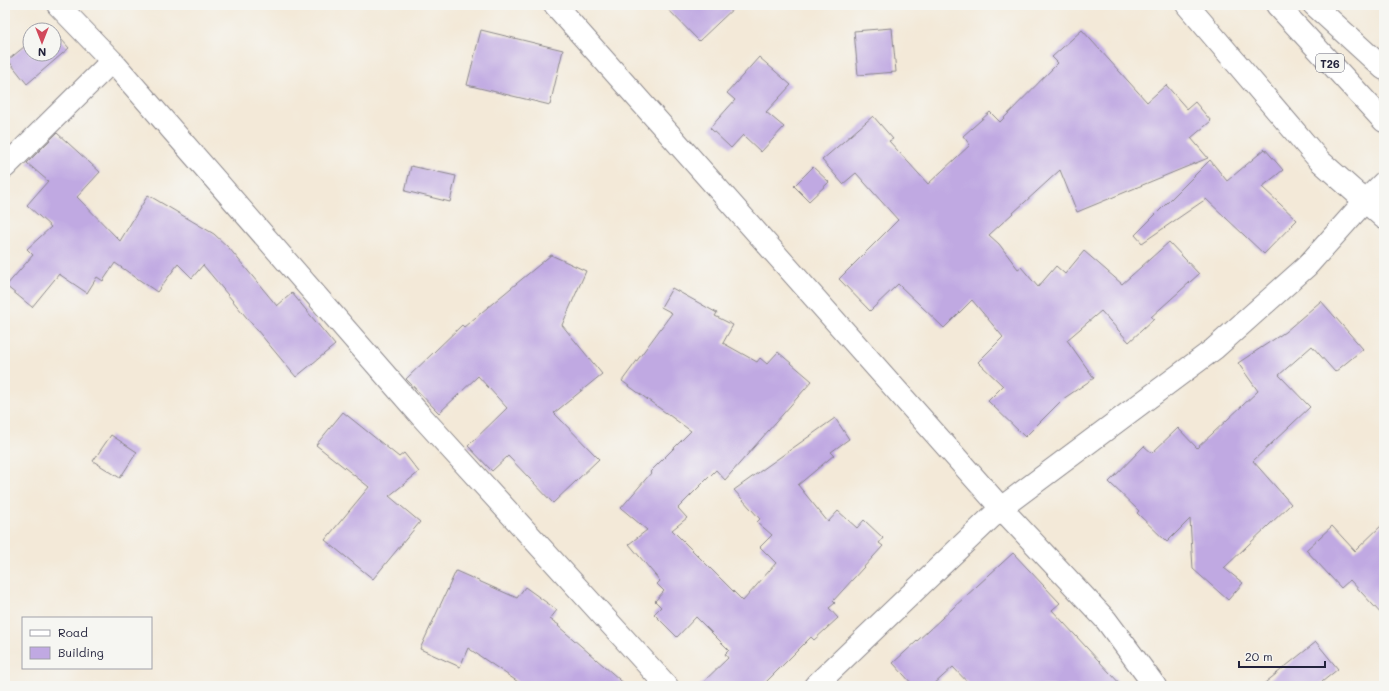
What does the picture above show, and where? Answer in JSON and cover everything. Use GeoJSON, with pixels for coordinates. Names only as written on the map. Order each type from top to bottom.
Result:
{"type":"FeatureCollection","features":[{"type":"Feature","properties":{"kind":"main road"},"geometry":{"type":"LineString","coordinates":[[58,5],[112,61],[422,417],[668,686]]}},
{"type":"Feature","properties":{"kind":"main road"},"geometry":{"type":"LineString","coordinates":[[555,5],[1001,508],[1106,620],[1155,686]]}},
{"type":"Feature","properties":{"kind":"main road"},"geometry":{"type":"LineString","coordinates":[[1187,5],[1320,160],[1384,218]]}},
{"type":"Feature","properties":{"kind":"main road","name":"T26"},"geometry":{"type":"LineString","coordinates":[[1277,5],[1384,121]]}},
{"type":"Feature","properties":{"kind":"main road"},"geometry":{"type":"LineString","coordinates":[[1314,5],[1384,69]]}},
{"type":"Feature","properties":{"kind":"main road"},"geometry":{"type":"LineString","coordinates":[[5,167],[112,61]]}},
{"type":"Feature","properties":{"kind":"main road"},"geometry":{"type":"LineString","coordinates":[[815,686],[1001,508],[1214,349],[1307,266],[1364,201],[1384,182]]}},
{"type":"Feature","properties":{"kind":"building"},"geometry":{"type":"Polygon","coordinates":[[[664,5],[737,5],[699,41],[664,5]]]}},
{"type":"Feature","properties":{"kind":"building"},"geometry":{"type":"Polygon","coordinates":[[[892,28],[896,72],[858,75],[854,31],[892,28]]]}},
{"type":"Feature","properties":{"kind":"building"},"geometry":{"type":"Polygon","coordinates":[[[481,30],[563,50],[550,105],[467,85],[481,30]]]}},
{"type":"Feature","properties":{"kind":"building"},"geometry":{"type":"Polygon","coordinates":[[[1082,30],[1147,102],[1166,85],[1187,109],[1195,102],[1211,121],[1191,138],[1208,158],[1077,212],[1060,170],[989,235],[999,244],[1018,269],[1021,267],[1038,287],[1056,266],[1065,274],[1084,251],[1122,284],[1169,242],[1199,274],[1151,317],[1154,319],[1129,342],[1101,311],[1067,340],[1094,378],[1063,399],[1025,437],[988,401],[1003,386],[978,362],[1003,337],[972,300],[944,328],[898,284],[870,311],[839,279],[898,220],[856,173],[843,184],[822,160],[873,116],[893,139],[889,141],[928,184],[970,145],[963,136],[990,112],[1000,122],[1058,63],[1052,57],[1082,30]]]}},
{"type":"Feature","properties":{"kind":"building"},"geometry":{"type":"Polygon","coordinates":[[[62,40],[69,48],[62,54],[62,40]]]}},
{"type":"Feature","properties":{"kind":"building"},"geometry":{"type":"Polygon","coordinates":[[[22,49],[22,62],[53,62],[27,84],[8,60],[22,49]]]}},
{"type":"Feature","properties":{"kind":"building"},"geometry":{"type":"Polygon","coordinates":[[[759,57],[791,85],[766,112],[784,127],[761,152],[743,135],[731,148],[710,128],[735,100],[727,93],[759,57]]]}},
{"type":"Feature","properties":{"kind":"building"},"geometry":{"type":"Polygon","coordinates":[[[57,133],[100,172],[77,197],[120,241],[148,195],[214,234],[229,248],[277,306],[292,293],[335,345],[296,377],[203,265],[192,278],[178,264],[157,292],[115,263],[103,281],[97,277],[87,293],[59,274],[32,307],[6,286],[33,255],[27,249],[51,227],[27,205],[48,181],[27,163],[57,133]]]}},
{"type":"Feature","properties":{"kind":"building"},"geometry":{"type":"Polygon","coordinates":[[[1265,149],[1283,170],[1262,187],[1297,220],[1264,254],[1206,199],[1142,243],[1135,235],[1210,160],[1227,181],[1265,149]]]}},
{"type":"Feature","properties":{"kind":"building"},"geometry":{"type":"Polygon","coordinates":[[[411,166],[456,176],[450,202],[405,191],[411,166]]]}},
{"type":"Feature","properties":{"kind":"building"},"geometry":{"type":"Polygon","coordinates":[[[813,167],[829,182],[809,201],[794,186],[813,167]]]}},
{"type":"Feature","properties":{"kind":"building"},"geometry":{"type":"Polygon","coordinates":[[[551,255],[586,271],[562,325],[602,374],[554,413],[599,459],[553,503],[508,456],[492,471],[468,446],[507,408],[478,376],[439,413],[406,379],[462,325],[464,327],[551,255]]]}},
{"type":"Feature","properties":{"kind":"building"},"geometry":{"type":"Polygon","coordinates":[[[672,288],[717,313],[715,316],[733,325],[723,343],[757,362],[760,358],[767,364],[778,352],[812,381],[725,480],[716,470],[678,508],[687,518],[672,530],[743,601],[776,563],[760,547],[772,535],[757,522],[760,519],[734,490],[835,418],[849,439],[831,452],[834,455],[798,485],[828,522],[838,511],[857,528],[864,520],[883,538],[879,543],[883,546],[833,601],[835,603],[829,608],[838,618],[814,640],[811,637],[762,686],[699,686],[728,658],[725,654],[729,650],[696,617],[677,637],[654,614],[661,607],[655,601],[664,591],[657,584],[660,581],[629,544],[647,530],[621,508],[651,473],[650,472],[691,431],[622,381],[672,313],[661,307],[672,288]]]}},
{"type":"Feature","properties":{"kind":"building"},"geometry":{"type":"Polygon","coordinates":[[[1321,301],[1363,349],[1335,372],[1312,346],[1279,375],[1310,407],[1253,461],[1291,504],[1224,568],[1243,583],[1228,600],[1193,569],[1190,519],[1167,542],[1137,513],[1139,511],[1109,482],[1144,446],[1152,453],[1178,428],[1197,448],[1258,391],[1238,363],[1285,332],[1321,301]]]}},
{"type":"Feature","properties":{"kind":"building"},"geometry":{"type":"Polygon","coordinates":[[[343,412],[399,457],[404,453],[419,472],[389,496],[420,522],[373,579],[325,540],[369,487],[316,445],[343,412]]]}},
{"type":"Feature","properties":{"kind":"building"},"geometry":{"type":"Polygon","coordinates":[[[111,435],[137,452],[120,478],[93,461],[111,435]]]}},
{"type":"Feature","properties":{"kind":"building"},"geometry":{"type":"Polygon","coordinates":[[[1384,523],[1384,617],[1350,580],[1341,588],[1306,550],[1332,526],[1355,551],[1384,523]]]}},
{"type":"Feature","properties":{"kind":"building"},"geometry":{"type":"Polygon","coordinates":[[[1013,553],[1060,603],[1052,610],[1122,686],[971,686],[953,667],[932,686],[914,686],[893,663],[1013,553]]]}},
{"type":"Feature","properties":{"kind":"building"},"geometry":{"type":"Polygon","coordinates":[[[456,571],[517,598],[525,587],[557,610],[550,619],[559,625],[558,626],[627,686],[524,686],[468,648],[460,667],[420,649],[456,571]]]}},
{"type":"Feature","properties":{"kind":"building"},"geometry":{"type":"Polygon","coordinates":[[[1316,642],[1338,669],[1317,686],[1261,686],[1316,642]]]}}]}
